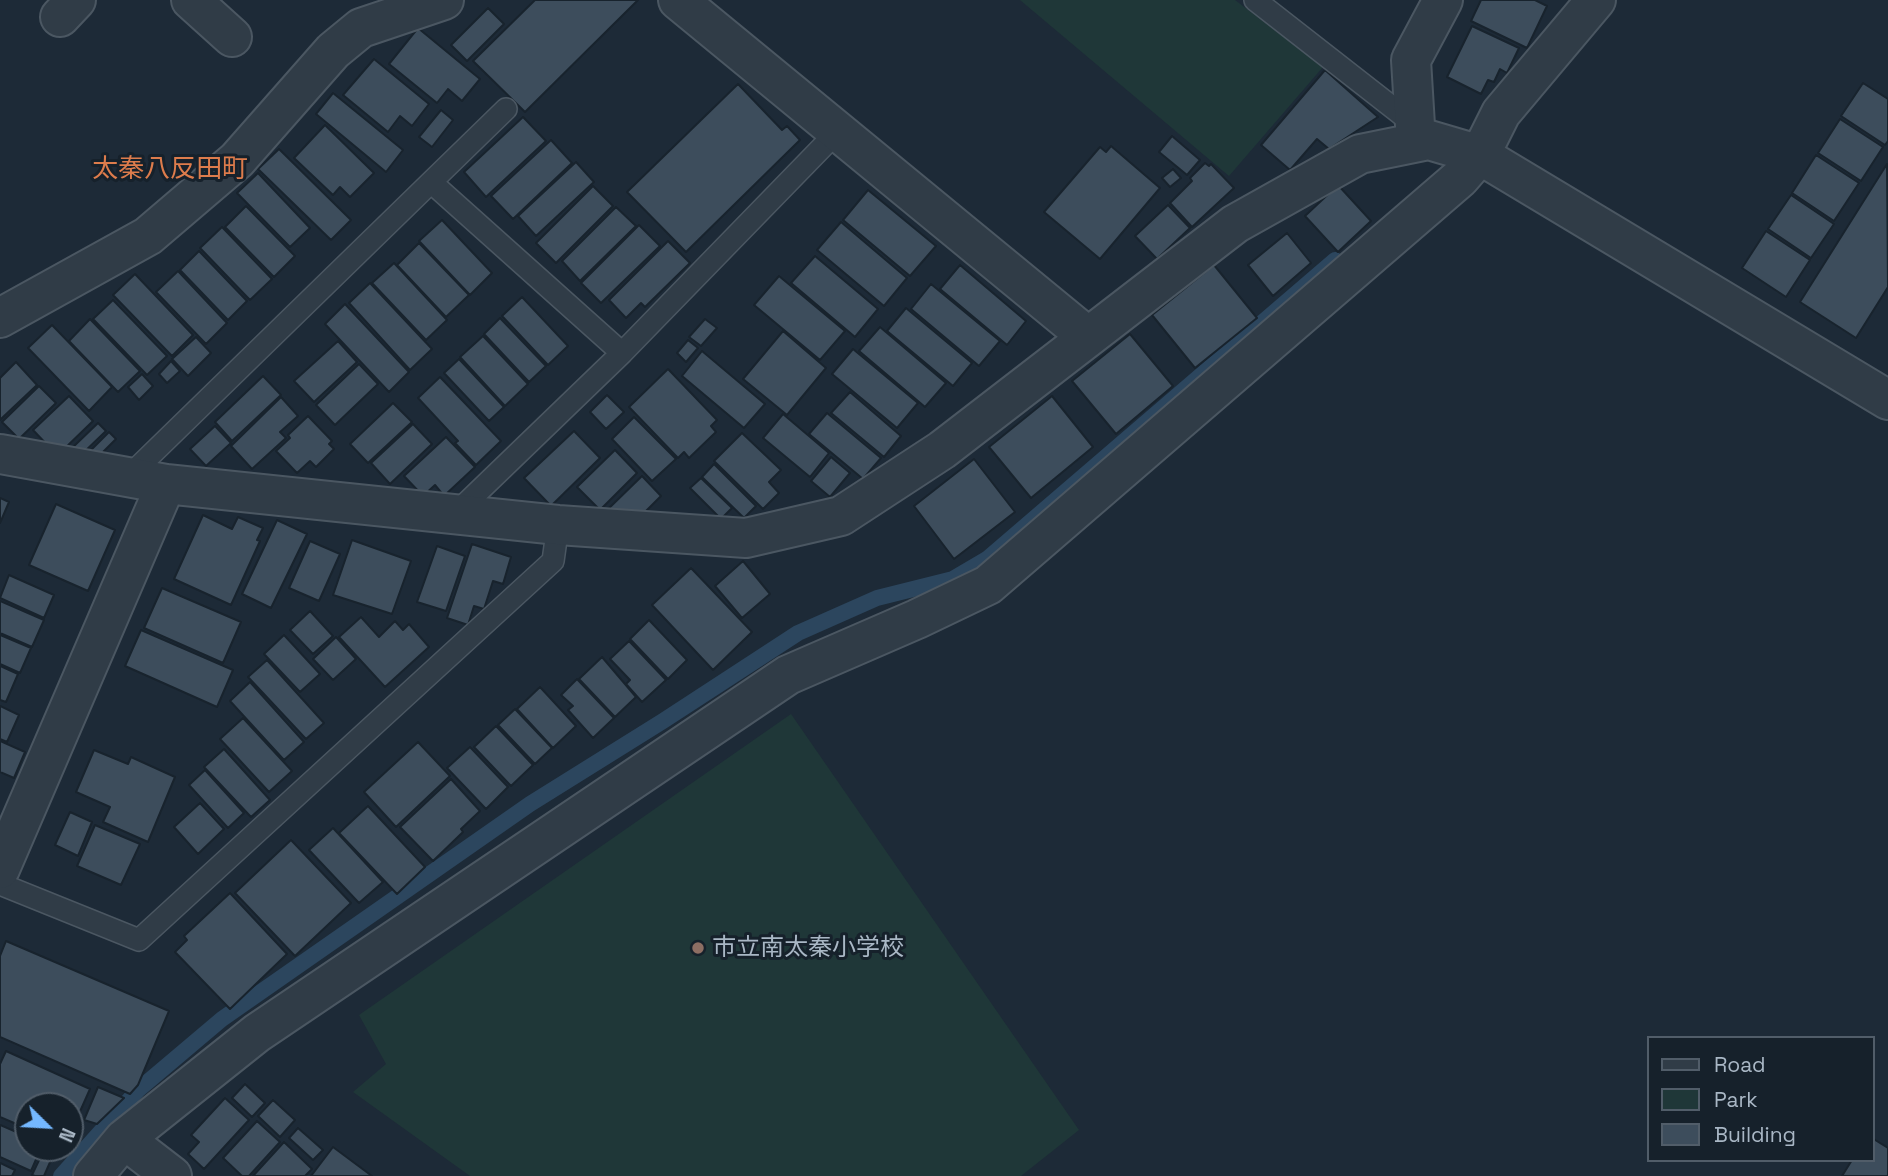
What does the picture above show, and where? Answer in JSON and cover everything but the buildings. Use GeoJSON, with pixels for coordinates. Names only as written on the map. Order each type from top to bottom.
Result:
{"type":"FeatureCollection","features":[{"type":"Feature","properties":{"kind":"street"},"geometry":{"type":"LineString","coordinates":[[191,0],[232,37]]}},
{"type":"Feature","properties":{"kind":"street"},"geometry":{"type":"LineString","coordinates":[[0,318],[148,236],[237,160],[334,51],[361,28],[444,0]]}},
{"type":"Feature","properties":{"kind":"street"},"geometry":{"type":"LineString","coordinates":[[678,0],[1088,337]]}},
{"type":"Feature","properties":{"kind":"street"},"geometry":{"type":"LineString","coordinates":[[1415,134],[1411,61],[1443,0]]}},
{"type":"Feature","properties":{"kind":"street"},"geometry":{"type":"LineString","coordinates":[[93,1176],[124,1139],[257,1033],[788,676],[988,585],[1460,178],[1480,155],[1501,113],[1597,0]]}},
{"type":"Feature","properties":{"kind":"street"},"geometry":{"type":"LineString","coordinates":[[0,454],[166,484],[558,524],[746,538],[841,516],[942,450],[1235,225],[1360,154],[1415,134],[1480,155],[1888,400]]}},
{"type":"Feature","properties":{"kind":"street"},"geometry":{"type":"LineString","coordinates":[[0,869],[166,484]]}},
{"type":"Feature","properties":{"kind":"street"},"geometry":{"type":"LineString","coordinates":[[124,1139],[173,1176]]}},
{"type":"Feature","properties":{"kind":"lane"},"geometry":{"type":"LineString","coordinates":[[1255,0],[1415,134]]}},
{"type":"Feature","properties":{"kind":"lane"},"geometry":{"type":"LineString","coordinates":[[128,477],[506,109]]}},
{"type":"Feature","properties":{"kind":"lane"},"geometry":{"type":"LineString","coordinates":[[455,514],[622,353],[837,132]]}},
{"type":"Feature","properties":{"kind":"lane"},"geometry":{"type":"LineString","coordinates":[[432,183],[622,353]]}},
{"type":"Feature","properties":{"kind":"lane"},"geometry":{"type":"LineString","coordinates":[[0,884],[139,940],[553,561],[558,524]]}},
{"type":"Feature","properties":{"kind":"green space"},"geometry":{"type":"Polygon","coordinates":[[[1020,0],[1235,0],[1323,67],[1229,176],[1020,0]]]}},
{"type":"Feature","properties":{"kind":"green space","name":"市立南太秦小学校"},"geometry":{"type":"Polygon","coordinates":[[[791,714],[1079,1130],[1021,1176],[470,1176],[353,1092],[386,1064],[359,1015],[791,714]]]}},
{"type":"Feature","properties":{"kind":"waterway"},"geometry":{"type":"LineString","coordinates":[[61,1176],[138,1090],[222,1019],[530,804],[798,633],[877,598],[953,579],[987,559],[1335,260]]}},
{"type":"Feature","properties":{"kind":"place","name":"市立南太秦小学校"},"geometry":{"type":"Point","coordinates":[698,948]}},
{"type":"Feature","properties":{"kind":"district","name":"太秦八反田町"},"geometry":{"type":"Point","coordinates":[170,170]}}]}
